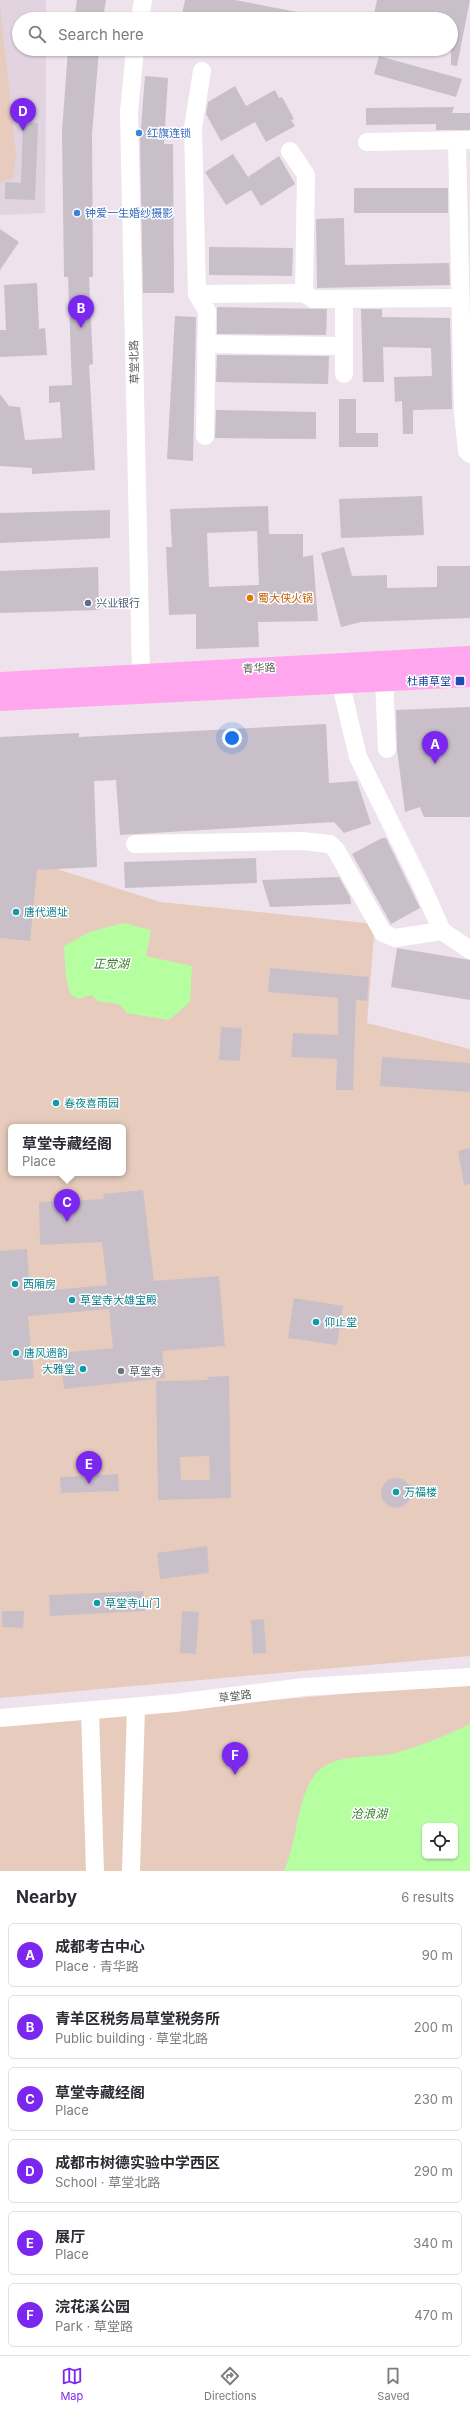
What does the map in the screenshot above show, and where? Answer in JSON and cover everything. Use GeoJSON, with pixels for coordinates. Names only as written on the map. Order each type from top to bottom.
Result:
{"type":"FeatureCollection","features":[{"type":"Feature","properties":{"kind":"main road","name":"青华路"},"geometry":{"type":"LineString","coordinates":[[0,683],[470,657]]}},
{"type":"Feature","properties":{"kind":"main road","name":"青华路"},"geometry":{"type":"LineString","coordinates":[[0,700],[340,681],[470,676]]}},
{"type":"Feature","properties":{"kind":"street"},"geometry":{"type":"LineString","coordinates":[[141,12],[142,0]]}},
{"type":"Feature","properties":{"kind":"street","name":"草堂北路"},"geometry":{"type":"LineString","coordinates":[[134,56],[129,112],[140,675]]}},
{"type":"Feature","properties":{"kind":"street"},"geometry":{"type":"LineString","coordinates":[[202,71],[193,128],[197,294],[207,311],[205,436]]}},
{"type":"Feature","properties":{"kind":"street"},"geometry":{"type":"LineString","coordinates":[[368,142],[463,140],[460,298],[463,413],[468,451],[470,454]]}},
{"type":"Feature","properties":{"kind":"street"},"geometry":{"type":"LineString","coordinates":[[290,151],[306,175],[304,293]]}},
{"type":"Feature","properties":{"kind":"street"},"geometry":{"type":"LineString","coordinates":[[197,294],[304,293],[313,299],[460,298]]}},
{"type":"Feature","properties":{"kind":"street"},"geometry":{"type":"LineString","coordinates":[[344,299],[344,374]]}},
{"type":"Feature","properties":{"kind":"street"},"geometry":{"type":"LineString","coordinates":[[206,344],[343,346]]}},
{"type":"Feature","properties":{"kind":"street"},"geometry":{"type":"LineString","coordinates":[[384,680],[386,748]]}},
{"type":"Feature","properties":{"kind":"street"},"geometry":{"type":"LineString","coordinates":[[340,681],[358,757],[420,882],[442,931],[470,950]]}},
{"type":"Feature","properties":{"kind":"street"},"geometry":{"type":"LineString","coordinates":[[135,844],[302,841],[330,844],[336,850],[383,933],[395,938],[442,931]]}},
{"type":"Feature","properties":{"kind":"street","name":"草堂路"},"geometry":{"type":"LineString","coordinates":[[0,1718],[90,1711],[304,1687],[470,1677]]}},
{"type":"Feature","properties":{"kind":"street"},"geometry":{"type":"LineString","coordinates":[[132,1871],[136,1706]]}},
{"type":"Feature","properties":{"kind":"street"},"geometry":{"type":"LineString","coordinates":[[90,1711],[95,1871]]}},
{"type":"Feature","properties":{"kind":"shaded area"},"geometry":{"type":"Polygon","coordinates":[[[0,0],[46,0],[46,12],[12,12],[12,56],[46,56],[45,213],[0,215],[0,0]]]}},
{"type":"Feature","properties":{"kind":"shaded area"},"geometry":{"type":"Polygon","coordinates":[[[0,4],[16,155],[13,178],[0,183],[0,4]]]}},
{"type":"Feature","properties":{"kind":"shaded area"},"geometry":{"type":"Polygon","coordinates":[[[54,868],[160,902],[375,924],[367,1023],[470,1049],[470,1656],[0,1698],[0,873],[54,868]]]}},
{"type":"Feature","properties":{"kind":"shaded area"},"geometry":{"type":"Polygon","coordinates":[[[470,1683],[470,1871],[0,1871],[0,1724],[470,1683]]]}},
{"type":"Feature","properties":{"kind":"water","name":"正觉湖"},"geometry":{"type":"Polygon","coordinates":[[[123,923],[151,930],[146,956],[192,966],[190,1002],[169,1020],[127,1013],[119,1004],[97,1001],[92,995],[78,999],[70,994],[66,976],[64,946],[90,932],[123,923]]]}},
{"type":"Feature","properties":{"kind":"water","name":"沧浪湖"},"geometry":{"type":"Polygon","coordinates":[[[470,1724],[470,1871],[284,1871],[292,1848],[300,1809],[308,1786],[314,1776],[322,1768],[342,1759],[388,1755],[444,1736],[470,1724]]]}},
{"type":"Feature","properties":{"kind":"building"},"geometry":{"type":"Polygon","coordinates":[[[77,0],[106,0],[104,12],[75,12],[77,0]]]}},
{"type":"Feature","properties":{"kind":"building"},"geometry":{"type":"Polygon","coordinates":[[[185,0],[235,0],[297,12],[182,12],[185,0]]]}},
{"type":"Feature","properties":{"kind":"building"},"geometry":{"type":"Polygon","coordinates":[[[377,0],[470,0],[457,66],[451,65],[451,56],[458,56],[458,12],[374,12],[377,0]]]}},
{"type":"Feature","properties":{"kind":"building"},"geometry":{"type":"Polygon","coordinates":[[[67,56],[98,56],[92,134],[93,277],[89,277],[93,364],[89,365],[95,470],[32,474],[32,468],[0,466],[0,394],[9,406],[20,407],[25,440],[62,438],[60,402],[49,403],[49,386],[72,385],[68,277],[64,277],[62,132],[67,56]]]}},
{"type":"Feature","properties":{"kind":"building"},"geometry":{"type":"Polygon","coordinates":[[[379,56],[462,79],[456,97],[374,74],[379,56]]]}},
{"type":"Feature","properties":{"kind":"building"},"geometry":{"type":"Polygon","coordinates":[[[145,76],[168,78],[164,144],[173,144],[174,293],[143,293],[140,140],[145,76]]]}},
{"type":"Feature","properties":{"kind":"building"},"geometry":{"type":"Polygon","coordinates":[[[235,86],[246,106],[275,90],[279,98],[282,97],[294,119],[291,120],[295,126],[266,142],[255,122],[221,141],[206,114],[208,102],[235,86]]]}},
{"type":"Feature","properties":{"kind":"building"},"geometry":{"type":"Polygon","coordinates":[[[454,107],[452,113],[470,113],[470,130],[436,130],[436,124],[366,125],[366,108],[454,107]]]}},
{"type":"Feature","properties":{"kind":"building"},"geometry":{"type":"Polygon","coordinates":[[[23,122],[38,123],[35,200],[5,199],[5,182],[21,183],[23,122]]]}},
{"type":"Feature","properties":{"kind":"building"},"geometry":{"type":"Polygon","coordinates":[[[233,154],[248,177],[279,156],[295,184],[261,206],[251,190],[226,205],[205,172],[233,154]]]}},
{"type":"Feature","properties":{"kind":"building"},"geometry":{"type":"Polygon","coordinates":[[[354,188],[448,188],[448,213],[354,213],[354,188]]]}},
{"type":"Feature","properties":{"kind":"building"},"geometry":{"type":"Polygon","coordinates":[[[344,218],[345,265],[449,263],[450,285],[317,288],[316,219],[344,218]]]}},
{"type":"Feature","properties":{"kind":"building"},"geometry":{"type":"Polygon","coordinates":[[[0,229],[19,242],[0,270],[0,229]]]}},
{"type":"Feature","properties":{"kind":"building"},"geometry":{"type":"Polygon","coordinates":[[[209,247],[293,248],[292,276],[209,275],[209,247]]]}},
{"type":"Feature","properties":{"kind":"building"},"geometry":{"type":"Polygon","coordinates":[[[37,283],[39,329],[45,328],[47,355],[0,357],[0,330],[6,330],[4,285],[37,283]]]}},
{"type":"Feature","properties":{"kind":"building"},"geometry":{"type":"Polygon","coordinates":[[[217,307],[327,309],[326,335],[217,334],[217,307]]]}},
{"type":"Feature","properties":{"kind":"building"},"geometry":{"type":"Polygon","coordinates":[[[361,309],[382,309],[382,317],[450,318],[452,409],[413,410],[413,434],[403,434],[402,401],[395,402],[394,377],[432,376],[431,348],[383,347],[384,382],[363,382],[361,309]]]}},
{"type":"Feature","properties":{"kind":"building"},"geometry":{"type":"Polygon","coordinates":[[[175,316],[196,317],[193,461],[167,459],[175,316]]]}},
{"type":"Feature","properties":{"kind":"building"},"geometry":{"type":"Polygon","coordinates":[[[217,355],[329,356],[328,384],[216,382],[217,355]]]}},
{"type":"Feature","properties":{"kind":"building"},"geometry":{"type":"Polygon","coordinates":[[[339,399],[356,399],[356,433],[378,433],[378,447],[339,447],[339,399]]]}},
{"type":"Feature","properties":{"kind":"building"},"geometry":{"type":"Polygon","coordinates":[[[216,410],[316,412],[316,439],[215,438],[216,410]]]}},
{"type":"Feature","properties":{"kind":"building"},"geometry":{"type":"Polygon","coordinates":[[[422,496],[424,535],[341,538],[339,499],[422,496]]]}},
{"type":"Feature","properties":{"kind":"building"},"geometry":{"type":"Polygon","coordinates":[[[268,506],[269,534],[303,534],[303,557],[313,555],[318,621],[258,622],[259,647],[196,649],[196,614],[169,615],[166,547],[172,547],[170,509],[268,506]],[[257,531],[207,533],[209,587],[259,585],[257,531]]]}},
{"type":"Feature","properties":{"kind":"building"},"geometry":{"type":"Polygon","coordinates":[[[110,510],[110,538],[0,543],[0,513],[110,510]]]}},
{"type":"Feature","properties":{"kind":"building"},"geometry":{"type":"Polygon","coordinates":[[[344,547],[352,576],[387,575],[387,588],[437,587],[437,566],[470,566],[470,618],[361,622],[341,627],[321,553],[344,547]]]}},
{"type":"Feature","properties":{"kind":"building"},"geometry":{"type":"Polygon","coordinates":[[[98,567],[99,610],[0,613],[0,571],[98,567]]]}},
{"type":"Feature","properties":{"kind":"building"},"geometry":{"type":"Polygon","coordinates":[[[470,707],[470,817],[424,817],[420,807],[405,812],[397,749],[396,710],[470,707]]]}},
{"type":"Feature","properties":{"kind":"building"},"geometry":{"type":"Polygon","coordinates":[[[326,724],[329,783],[357,781],[371,824],[344,833],[334,822],[120,835],[116,780],[94,781],[97,867],[37,870],[30,941],[0,938],[0,737],[79,733],[79,737],[326,724]]]}},
{"type":"Feature","properties":{"kind":"building"},"geometry":{"type":"Polygon","coordinates":[[[382,838],[386,838],[420,908],[391,924],[352,854],[382,838]]]}},
{"type":"Feature","properties":{"kind":"building"},"geometry":{"type":"Polygon","coordinates":[[[256,858],[257,883],[125,888],[124,862],[256,858]]]}},
{"type":"Feature","properties":{"kind":"building"},"geometry":{"type":"Polygon","coordinates":[[[339,877],[350,897],[351,904],[270,907],[262,880],[339,877]]]}},
{"type":"Feature","properties":{"kind":"building"},"geometry":{"type":"Polygon","coordinates":[[[397,948],[470,960],[470,1000],[391,987],[397,948]]]}},
{"type":"Feature","properties":{"kind":"building"},"geometry":{"type":"Polygon","coordinates":[[[270,968],[369,977],[367,1001],[356,1000],[353,1090],[336,1090],[337,1059],[291,1057],[293,1033],[338,1035],[338,998],[268,992],[270,968]]]}},
{"type":"Feature","properties":{"kind":"building"},"geometry":{"type":"Polygon","coordinates":[[[221,1027],[242,1028],[240,1061],[219,1060],[221,1027]]]}},
{"type":"Feature","properties":{"kind":"building"},"geometry":{"type":"Polygon","coordinates":[[[382,1057],[470,1063],[470,1092],[380,1086],[382,1057]]]}},
{"type":"Feature","properties":{"kind":"building"},"geometry":{"type":"Polygon","coordinates":[[[470,1148],[470,1184],[464,1185],[458,1151],[470,1148]]]}},
{"type":"Feature","properties":{"kind":"building"},"geometry":{"type":"Polygon","coordinates":[[[143,1190],[154,1281],[219,1276],[225,1346],[162,1351],[165,1378],[64,1389],[60,1353],[113,1348],[109,1309],[32,1316],[28,1317],[34,1378],[0,1381],[0,1251],[27,1249],[30,1292],[107,1285],[102,1242],[40,1245],[39,1202],[104,1199],[103,1194],[143,1190]]]}},
{"type":"Feature","properties":{"kind":"building","name":"仰止堂"},"geometry":{"type":"Polygon","coordinates":[[[294,1298],[343,1306],[337,1345],[288,1338],[294,1298]]]}},
{"type":"Feature","properties":{"kind":"building"},"geometry":{"type":"Polygon","coordinates":[[[229,1376],[231,1498],[158,1500],[156,1381],[208,1380],[207,1377],[229,1376]],[[209,1456],[180,1457],[181,1480],[210,1480],[209,1456]]]}},
{"type":"Feature","properties":{"kind":"building"},"geometry":{"type":"Polygon","coordinates":[[[118,1474],[119,1491],[61,1493],[60,1477],[118,1474]]]}},
{"type":"Feature","properties":{"kind":"building","name":"万福楼"},"geometry":{"type":"Polygon","coordinates":[[[396,1478],[407,1482],[411,1493],[407,1504],[396,1508],[385,1504],[381,1493],[385,1482],[396,1478]]]}},
{"type":"Feature","properties":{"kind":"building"},"geometry":{"type":"Polygon","coordinates":[[[207,1546],[209,1573],[160,1579],[157,1553],[207,1546]]]}},
{"type":"Feature","properties":{"kind":"building","name":"草堂寺山门"},"geometry":{"type":"Polygon","coordinates":[[[143,1591],[145,1611],[50,1616],[49,1595],[143,1591]]]}},
{"type":"Feature","properties":{"kind":"building"},"geometry":{"type":"Polygon","coordinates":[[[2,1611],[24,1611],[23,1628],[2,1627],[2,1611]]]}},
{"type":"Feature","properties":{"kind":"building"},"geometry":{"type":"Polygon","coordinates":[[[182,1611],[199,1612],[196,1654],[180,1653],[182,1611]]]}},
{"type":"Feature","properties":{"kind":"building"},"geometry":{"type":"Polygon","coordinates":[[[264,1619],[266,1653],[253,1654],[251,1620],[264,1619]]]}},
{"type":"Feature","properties":{"kind":"place","name":"成都市树德实验中学西区"},"geometry":{"type":"Point","coordinates":[23,131]}},
{"type":"Feature","properties":{"kind":"place","name":"红旗连锁"},"geometry":{"type":"Point","coordinates":[139,133]}},
{"type":"Feature","properties":{"kind":"place","name":"钟爱一生婚纱摄影"},"geometry":{"type":"Point","coordinates":[77,213]}},
{"type":"Feature","properties":{"kind":"place","name":"青羊区税务局草堂税务所"},"geometry":{"type":"Point","coordinates":[81,328]}},
{"type":"Feature","properties":{"kind":"place","name":"蜀大侠火锅"},"geometry":{"type":"Point","coordinates":[250,598]}},
{"type":"Feature","properties":{"kind":"place","name":"兴业银行"},"geometry":{"type":"Point","coordinates":[88,603]}},
{"type":"Feature","properties":{"kind":"place","name":"杜甫草堂"},"geometry":{"type":"Point","coordinates":[460,681]}},
{"type":"Feature","properties":{"kind":"place","name":"成都考古中心"},"geometry":{"type":"Point","coordinates":[435,764]}},
{"type":"Feature","properties":{"kind":"place","name":"唐代遗址"},"geometry":{"type":"Point","coordinates":[16,912]}},
{"type":"Feature","properties":{"kind":"place","name":"春夜喜雨园"},"geometry":{"type":"Point","coordinates":[56,1103]}},
{"type":"Feature","properties":{"kind":"place","name":"草堂寺藏经阁"},"geometry":{"type":"Point","coordinates":[67,1222]}},
{"type":"Feature","properties":{"kind":"place","name":"西厢房"},"geometry":{"type":"Point","coordinates":[15,1284]}},
{"type":"Feature","properties":{"kind":"place","name":"草堂寺大雄宝殿"},"geometry":{"type":"Point","coordinates":[72,1300]}},
{"type":"Feature","properties":{"kind":"place","name":"仰止堂"},"geometry":{"type":"Point","coordinates":[316,1322]}},
{"type":"Feature","properties":{"kind":"place","name":"唐风遗韵"},"geometry":{"type":"Point","coordinates":[16,1353]}},
{"type":"Feature","properties":{"kind":"place","name":"大雅堂"},"geometry":{"type":"Point","coordinates":[83,1369]}},
{"type":"Feature","properties":{"kind":"place","name":"草堂寺"},"geometry":{"type":"Point","coordinates":[121,1371]}},
{"type":"Feature","properties":{"kind":"place","name":"展厅"},"geometry":{"type":"Point","coordinates":[89,1484]}},
{"type":"Feature","properties":{"kind":"place","name":"万福楼"},"geometry":{"type":"Point","coordinates":[396,1492]}},
{"type":"Feature","properties":{"kind":"place","name":"草堂寺山门"},"geometry":{"type":"Point","coordinates":[97,1603]}},
{"type":"Feature","properties":{"kind":"place","name":"浣花溪公园"},"geometry":{"type":"Point","coordinates":[235,1775]}}]}
